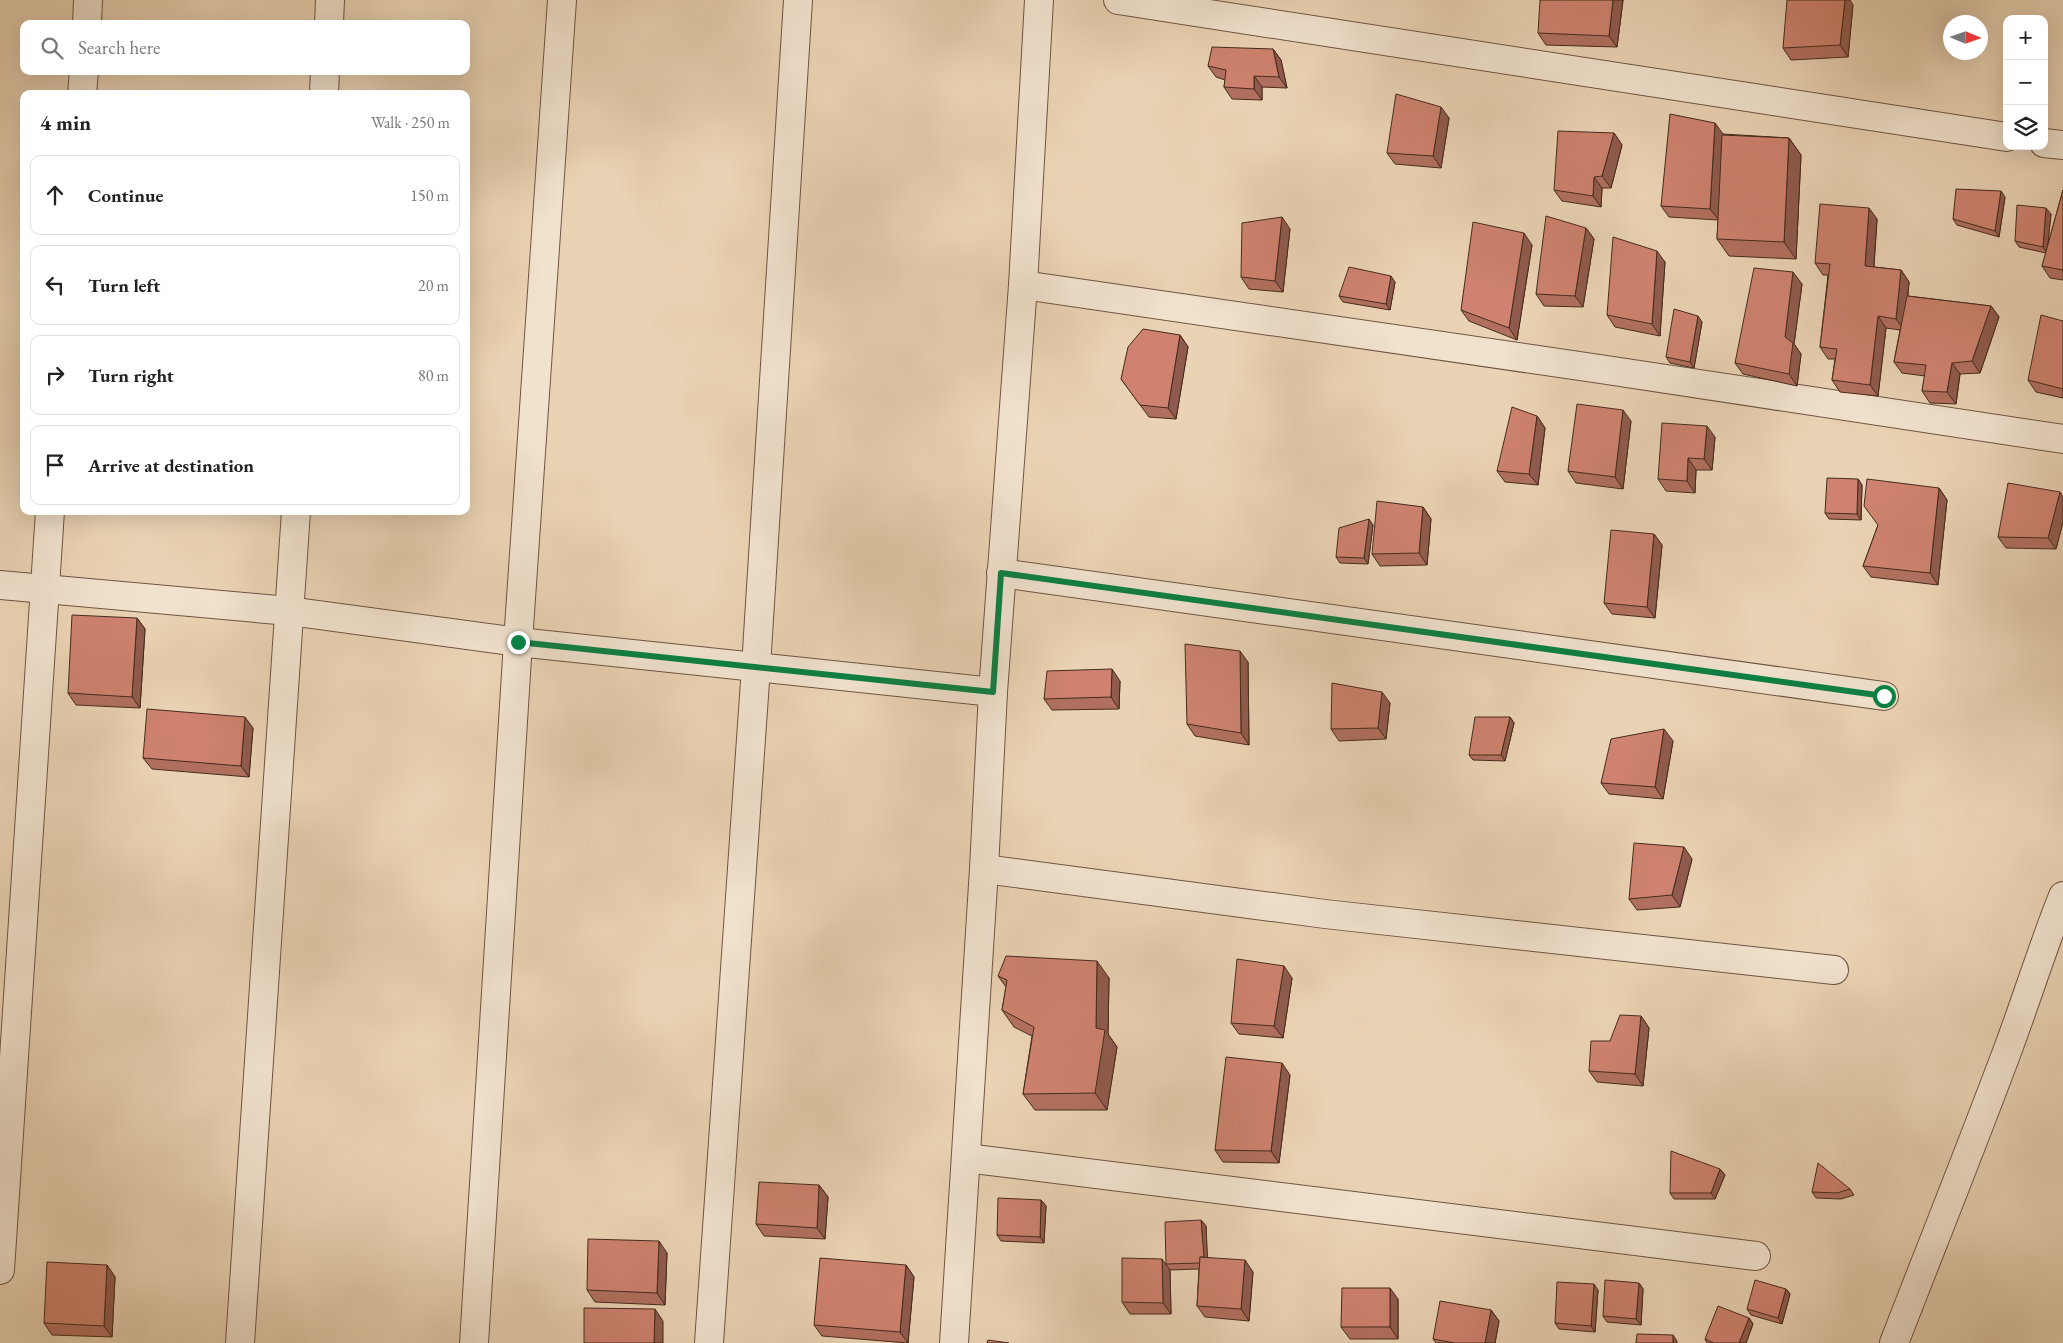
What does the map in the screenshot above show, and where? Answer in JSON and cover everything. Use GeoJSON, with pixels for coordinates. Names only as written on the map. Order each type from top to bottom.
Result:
{"type":"FeatureCollection","features":[{"type":"Feature","properties":{"kind":"street"},"geometry":{"type":"LineString","coordinates":[[87,20],[88,0]]}},
{"type":"Feature","properties":{"kind":"street"},"geometry":{"type":"LineString","coordinates":[[329,20],[330,0]]}},
{"type":"Feature","properties":{"kind":"street"},"geometry":{"type":"LineString","coordinates":[[474,1343],[518,642],[562,0]]}},
{"type":"Feature","properties":{"kind":"street"},"geometry":{"type":"LineString","coordinates":[[708,1343],[756,667],[798,0]]}},
{"type":"Feature","properties":{"kind":"street"},"geometry":{"type":"LineString","coordinates":[[954,1343],[984,869],[993,692],[1023,284],[1039,0]]}},
{"type":"Feature","properties":{"kind":"street"},"geometry":{"type":"LineString","coordinates":[[1118,0],[2003,136]]}},
{"type":"Feature","properties":{"kind":"street"},"geometry":{"type":"LineString","coordinates":[[82,90],[84,75]]}},
{"type":"Feature","properties":{"kind":"street"},"geometry":{"type":"LineString","coordinates":[[324,90],[326,75]]}},
{"type":"Feature","properties":{"kind":"street"},"geometry":{"type":"LineString","coordinates":[[2048,143],[2063,145]]}},
{"type":"Feature","properties":{"kind":"street"},"geometry":{"type":"LineString","coordinates":[[1023,284],[2063,439]]}},
{"type":"Feature","properties":{"kind":"street"},"geometry":{"type":"LineString","coordinates":[[0,1270],[50,515]]}},
{"type":"Feature","properties":{"kind":"street"},"geometry":{"type":"LineString","coordinates":[[240,1343],[296,515]]}},
{"type":"Feature","properties":{"kind":"street"},"geometry":{"type":"LineString","coordinates":[[1001,573],[1884,696]]}},
{"type":"Feature","properties":{"kind":"street"},"geometry":{"type":"LineString","coordinates":[[0,585],[289,611],[518,642],[993,692]]}},
{"type":"Feature","properties":{"kind":"street"},"geometry":{"type":"LineString","coordinates":[[984,869],[1325,914],[1834,970]]}},
{"type":"Feature","properties":{"kind":"street"},"geometry":{"type":"LineString","coordinates":[[1894,1343],[1988,1103],[2063,896]]}},
{"type":"Feature","properties":{"kind":"street"},"geometry":{"type":"LineString","coordinates":[[966,1158],[1756,1256]]}},
{"type":"Feature","properties":{"kind":"building"},"geometry":{"type":"Polygon","coordinates":[[[1540,0],[1613,0],[1609,36],[1538,33],[1540,0]]]}},
{"type":"Feature","properties":{"kind":"building"},"geometry":{"type":"Polygon","coordinates":[[[1787,0],[1845,0],[1840,45],[1783,48],[1787,0]]]}},
{"type":"Feature","properties":{"kind":"building"},"geometry":{"type":"Polygon","coordinates":[[[1212,47],[1273,49],[1279,77],[1254,76],[1254,89],[1224,87],[1226,70],[1208,66],[1212,47]]]}},
{"type":"Feature","properties":{"kind":"building"},"geometry":{"type":"Polygon","coordinates":[[[1396,94],[1441,107],[1433,156],[1387,153],[1396,94]]]}},
{"type":"Feature","properties":{"kind":"building"},"geometry":{"type":"Polygon","coordinates":[[[1670,114],[1715,123],[1710,209],[1661,206],[1670,114]]]}},
{"type":"Feature","properties":{"kind":"building"},"geometry":{"type":"Polygon","coordinates":[[[1558,131],[1614,133],[1602,176],[1594,177],[1593,196],[1554,190],[1558,131]]]}},
{"type":"Feature","properties":{"kind":"building"},"geometry":{"type":"Polygon","coordinates":[[[1722,135],[1789,138],[1784,242],[1717,239],[1722,135]]]}},
{"type":"Feature","properties":{"kind":"building"},"geometry":{"type":"Polygon","coordinates":[[[1956,189],[2001,191],[1995,231],[1953,219],[1956,189]]]}},
{"type":"Feature","properties":{"kind":"building"},"geometry":{"type":"Polygon","coordinates":[[[2063,190],[2063,270],[2042,266],[2063,190]]]}},
{"type":"Feature","properties":{"kind":"building"},"geometry":{"type":"Polygon","coordinates":[[[1820,204],[1869,208],[1865,266],[1901,270],[1896,319],[1878,316],[1870,385],[1832,380],[1837,349],[1820,347],[1830,264],[1815,263],[1820,204]]]}},
{"type":"Feature","properties":{"kind":"building"},"geometry":{"type":"Polygon","coordinates":[[[2017,205],[2046,208],[2043,247],[2015,241],[2017,205]]]}},
{"type":"Feature","properties":{"kind":"building"},"geometry":{"type":"Polygon","coordinates":[[[1546,216],[1586,228],[1575,296],[1536,294],[1546,216]]]}},
{"type":"Feature","properties":{"kind":"building"},"geometry":{"type":"Polygon","coordinates":[[[1282,217],[1275,281],[1241,277],[1242,223],[1282,217]]]}},
{"type":"Feature","properties":{"kind":"building"},"geometry":{"type":"Polygon","coordinates":[[[1473,222],[1524,233],[1509,328],[1461,310],[1473,222]]]}},
{"type":"Feature","properties":{"kind":"building"},"geometry":{"type":"Polygon","coordinates":[[[1613,237],[1657,251],[1652,324],[1607,315],[1613,237]]]}},
{"type":"Feature","properties":{"kind":"building"},"geometry":{"type":"Polygon","coordinates":[[[1349,267],[1391,276],[1386,304],[1339,296],[1349,267]]]}},
{"type":"Feature","properties":{"kind":"building"},"geometry":{"type":"Polygon","coordinates":[[[1754,268],[1793,272],[1785,337],[1793,343],[1789,374],[1735,363],[1754,268]]]}},
{"type":"Feature","properties":{"kind":"building"},"geometry":{"type":"Polygon","coordinates":[[[1907,296],[1991,306],[1972,361],[1952,363],[1947,392],[1922,391],[1926,365],[1894,362],[1907,296]]]}},
{"type":"Feature","properties":{"kind":"building"},"geometry":{"type":"Polygon","coordinates":[[[1674,309],[1698,316],[1690,362],[1666,357],[1674,309]]]}},
{"type":"Feature","properties":{"kind":"building"},"geometry":{"type":"Polygon","coordinates":[[[2041,315],[2063,321],[2063,389],[2028,380],[2041,315]]]}},
{"type":"Feature","properties":{"kind":"building"},"geometry":{"type":"Polygon","coordinates":[[[1143,329],[1180,335],[1168,408],[1140,405],[1121,379],[1128,347],[1143,329]]]}},
{"type":"Feature","properties":{"kind":"building"},"geometry":{"type":"Polygon","coordinates":[[[1577,404],[1623,410],[1615,477],[1568,471],[1577,404]]]}},
{"type":"Feature","properties":{"kind":"building"},"geometry":{"type":"Polygon","coordinates":[[[1512,407],[1537,416],[1529,474],[1497,471],[1512,407]]]}},
{"type":"Feature","properties":{"kind":"building"},"geometry":{"type":"Polygon","coordinates":[[[1662,423],[1707,426],[1704,459],[1688,458],[1687,481],[1658,479],[1662,423]]]}},
{"type":"Feature","properties":{"kind":"building"},"geometry":{"type":"Polygon","coordinates":[[[1827,478],[1858,479],[1857,514],[1825,513],[1827,478]]]}},
{"type":"Feature","properties":{"kind":"building"},"geometry":{"type":"Polygon","coordinates":[[[1867,479],[1939,488],[1930,573],[1863,566],[1878,525],[1864,506],[1867,479]]]}},
{"type":"Feature","properties":{"kind":"building"},"geometry":{"type":"Polygon","coordinates":[[[2008,483],[2060,492],[2048,538],[1998,537],[2008,483]]]}},
{"type":"Feature","properties":{"kind":"building"},"geometry":{"type":"Polygon","coordinates":[[[1377,501],[1423,507],[1419,553],[1372,554],[1377,501]]]}},
{"type":"Feature","properties":{"kind":"building"},"geometry":{"type":"Polygon","coordinates":[[[1369,519],[1364,558],[1336,557],[1339,528],[1369,519]]]}},
{"type":"Feature","properties":{"kind":"building"},"geometry":{"type":"Polygon","coordinates":[[[1611,530],[1654,534],[1647,607],[1604,603],[1611,530]]]}},
{"type":"Feature","properties":{"kind":"building"},"geometry":{"type":"Polygon","coordinates":[[[72,615],[137,618],[132,697],[68,693],[72,615]]]}},
{"type":"Feature","properties":{"kind":"building"},"geometry":{"type":"Polygon","coordinates":[[[1185,644],[1240,651],[1241,733],[1187,724],[1185,644]]]}},
{"type":"Feature","properties":{"kind":"building"},"geometry":{"type":"Polygon","coordinates":[[[1112,669],[1111,697],[1044,699],[1047,671],[1112,669]]]}},
{"type":"Feature","properties":{"kind":"building"},"geometry":{"type":"Polygon","coordinates":[[[1332,683],[1382,692],[1378,728],[1331,729],[1332,683]]]}},
{"type":"Feature","properties":{"kind":"building"},"geometry":{"type":"Polygon","coordinates":[[[147,709],[245,717],[241,766],[143,758],[147,709]]]}},
{"type":"Feature","properties":{"kind":"building"},"geometry":{"type":"Polygon","coordinates":[[[1475,717],[1510,717],[1501,755],[1469,755],[1475,717]]]}},
{"type":"Feature","properties":{"kind":"building"},"geometry":{"type":"Polygon","coordinates":[[[1664,729],[1655,787],[1601,783],[1611,739],[1664,729]]]}},
{"type":"Feature","properties":{"kind":"building"},"geometry":{"type":"Polygon","coordinates":[[[1634,843],[1684,847],[1672,895],[1629,899],[1634,843]]]}},
{"type":"Feature","properties":{"kind":"building"},"geometry":{"type":"Polygon","coordinates":[[[1006,956],[1097,961],[1096,1028],[1105,1030],[1095,1093],[1023,1094],[1034,1027],[1002,1010],[1007,980],[998,976],[1006,956]]]}},
{"type":"Feature","properties":{"kind":"building"},"geometry":{"type":"Polygon","coordinates":[[[1237,959],[1284,966],[1274,1026],[1231,1023],[1237,959]]]}},
{"type":"Feature","properties":{"kind":"building"},"geometry":{"type":"Polygon","coordinates":[[[1620,1015],[1641,1016],[1635,1074],[1589,1071],[1591,1041],[1610,1041],[1620,1015]]]}},
{"type":"Feature","properties":{"kind":"building"},"geometry":{"type":"Polygon","coordinates":[[[1226,1057],[1282,1063],[1271,1151],[1215,1150],[1226,1057]]]}},
{"type":"Feature","properties":{"kind":"building"},"geometry":{"type":"Polygon","coordinates":[[[1671,1151],[1720,1169],[1711,1193],[1670,1193],[1671,1151]]]}},
{"type":"Feature","properties":{"kind":"building"},"geometry":{"type":"Polygon","coordinates":[[[1818,1163],[1850,1189],[1837,1193],[1812,1192],[1818,1163]]]}},
{"type":"Feature","properties":{"kind":"building"},"geometry":{"type":"Polygon","coordinates":[[[759,1182],[819,1185],[817,1228],[756,1224],[759,1182]]]}},
{"type":"Feature","properties":{"kind":"building"},"geometry":{"type":"Polygon","coordinates":[[[998,1198],[1041,1200],[1040,1237],[997,1235],[998,1198]]]}},
{"type":"Feature","properties":{"kind":"building"},"geometry":{"type":"Polygon","coordinates":[[[1201,1220],[1204,1257],[1200,1257],[1200,1263],[1166,1264],[1165,1222],[1201,1220]]]}},
{"type":"Feature","properties":{"kind":"building"},"geometry":{"type":"Polygon","coordinates":[[[588,1239],[659,1241],[657,1293],[587,1290],[588,1239]]]}},
{"type":"Feature","properties":{"kind":"building"},"geometry":{"type":"Polygon","coordinates":[[[1200,1257],[1245,1260],[1241,1309],[1197,1306],[1200,1257]]]}},
{"type":"Feature","properties":{"kind":"building"},"geometry":{"type":"Polygon","coordinates":[[[820,1258],[906,1265],[900,1332],[814,1325],[820,1258]]]}},
{"type":"Feature","properties":{"kind":"building"},"geometry":{"type":"Polygon","coordinates":[[[1122,1258],[1162,1259],[1163,1303],[1122,1302],[1122,1258]]]}},
{"type":"Feature","properties":{"kind":"building"},"geometry":{"type":"Polygon","coordinates":[[[47,1262],[107,1265],[104,1326],[44,1323],[47,1262]]]}},
{"type":"Feature","properties":{"kind":"building"},"geometry":{"type":"Polygon","coordinates":[[[1605,1280],[1639,1283],[1636,1319],[1603,1316],[1605,1280]]]}},
{"type":"Feature","properties":{"kind":"building"},"geometry":{"type":"Polygon","coordinates":[[[1755,1280],[1786,1289],[1778,1318],[1747,1309],[1755,1280]]]}},
{"type":"Feature","properties":{"kind":"building"},"geometry":{"type":"Polygon","coordinates":[[[1557,1282],[1594,1284],[1591,1326],[1555,1323],[1557,1282]]]}},
{"type":"Feature","properties":{"kind":"building"},"geometry":{"type":"Polygon","coordinates":[[[1342,1288],[1390,1288],[1390,1327],[1341,1327],[1342,1288]]]}},
{"type":"Feature","properties":{"kind":"building"},"geometry":{"type":"Polygon","coordinates":[[[1440,1301],[1491,1310],[1485,1343],[1455,1343],[1433,1339],[1440,1301]]]}},
{"type":"Feature","properties":{"kind":"building"},"geometry":{"type":"Polygon","coordinates":[[[1718,1306],[1749,1318],[1739,1343],[1714,1343],[1705,1339],[1718,1306]]]}},
{"type":"Feature","properties":{"kind":"building"},"geometry":{"type":"Polygon","coordinates":[[[584,1308],[655,1309],[654,1343],[584,1343],[584,1308]]]}},
{"type":"Feature","properties":{"kind":"building"},"geometry":{"type":"Polygon","coordinates":[[[1637,1334],[1673,1335],[1673,1343],[1636,1343],[1637,1334]]]}},
{"type":"Feature","properties":{"kind":"building"},"geometry":{"type":"Polygon","coordinates":[[[988,1340],[1009,1343],[987,1343],[988,1340]]]}},
{"type":"Feature","properties":{"kind":"route"},"geometry":{"type":"LineString","coordinates":[[518,642],[993,692],[1001,573],[1884,696]]}}]}
